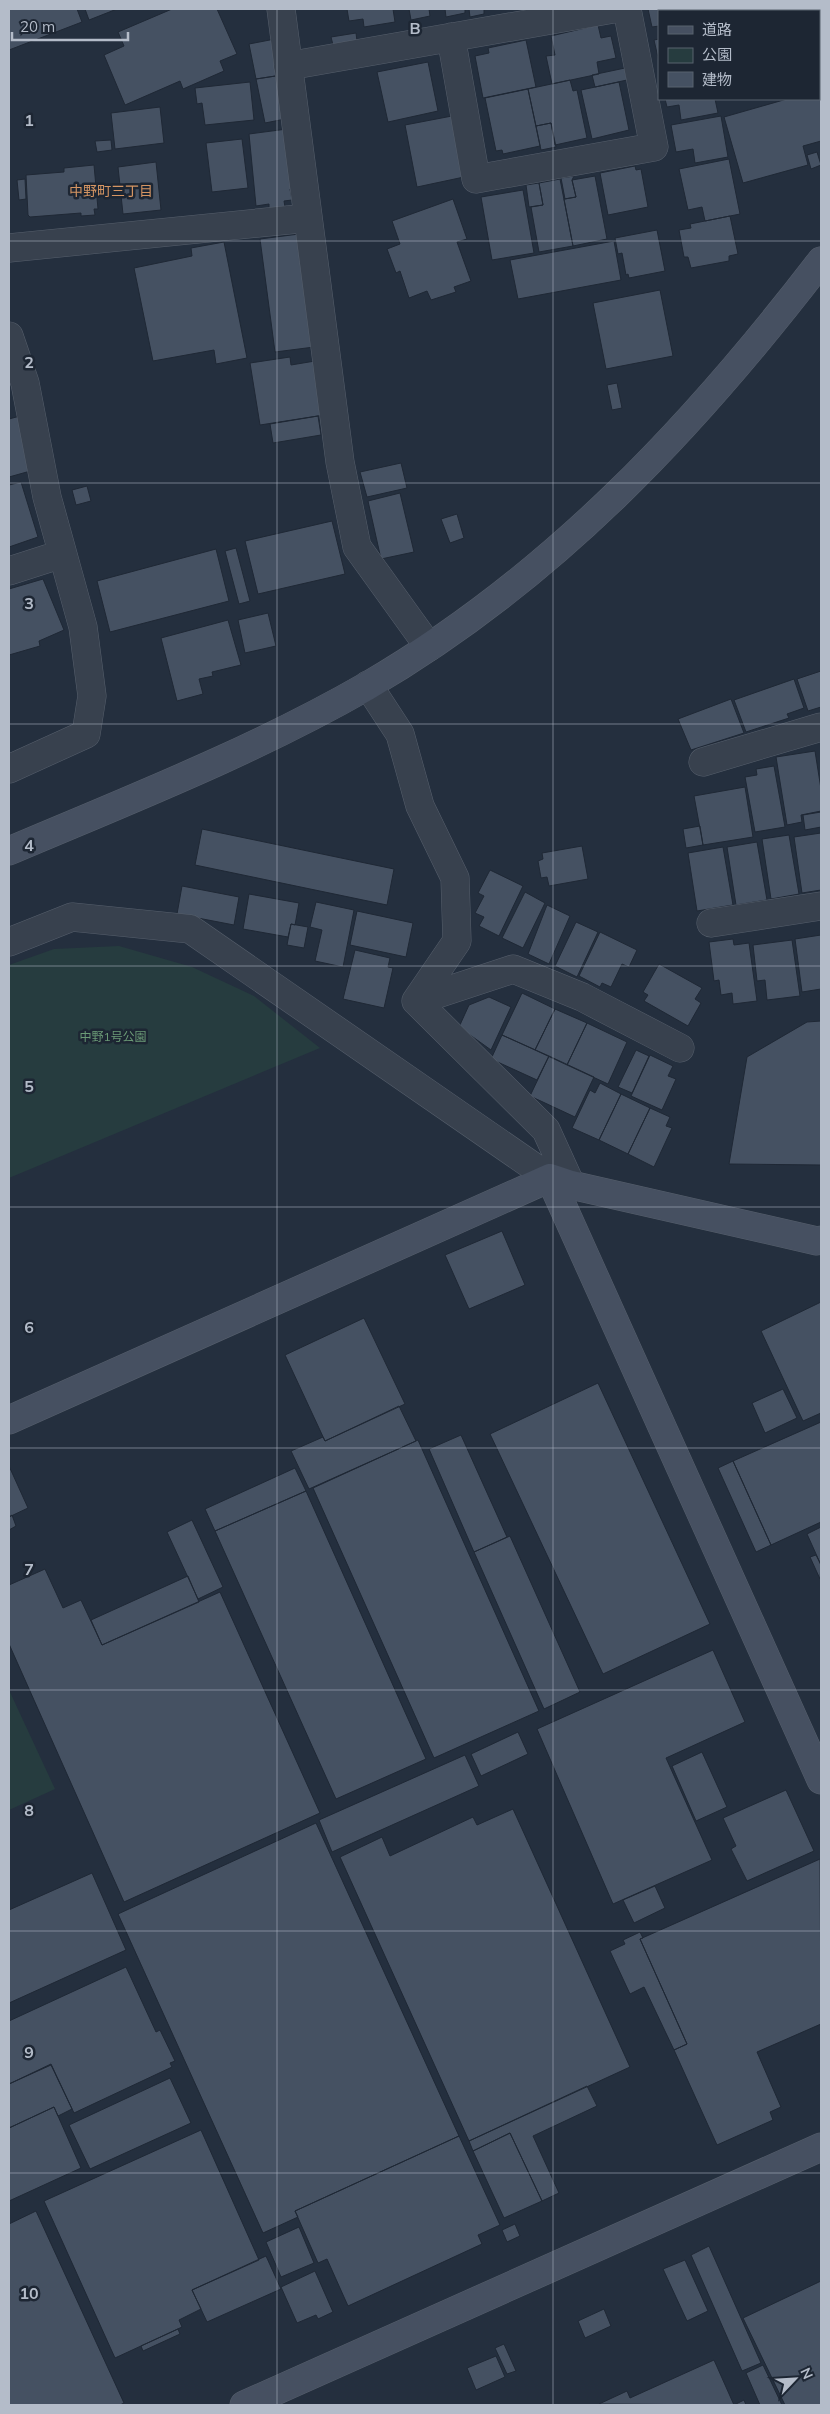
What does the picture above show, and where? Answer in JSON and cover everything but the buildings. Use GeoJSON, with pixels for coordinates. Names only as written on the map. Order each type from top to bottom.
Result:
{"type":"FeatureCollection","features":[{"type":"Feature","properties":{"kind":"street"},"geometry":{"type":"LineString","coordinates":[[281,9],[340,462],[356,547],[429,647]]}},
{"type":"Feature","properties":{"kind":"street"},"geometry":{"type":"LineString","coordinates":[[288,66],[613,9]]}},
{"type":"Feature","properties":{"kind":"street"},"geometry":{"type":"LineString","coordinates":[[451,37],[476,179],[654,147],[627,9]]}},
{"type":"Feature","properties":{"kind":"street"},"geometry":{"type":"LineString","coordinates":[[9,248],[308,218]]}},
{"type":"Feature","properties":{"kind":"street"},"geometry":{"type":"LineString","coordinates":[[9,850],[308,719],[368,685],[483,610],[536,568],[616,496],[699,410],[766,333],[821,261]]}},
{"type":"Feature","properties":{"kind":"street"},"geometry":{"type":"LineString","coordinates":[[9,336],[25,383],[47,497],[83,627],[92,696],[86,734],[9,769]]}},
{"type":"Feature","properties":{"kind":"street"},"geometry":{"type":"LineString","coordinates":[[9,571],[62,554]]}},
{"type":"Feature","properties":{"kind":"street"},"geometry":{"type":"LineString","coordinates":[[368,685],[400,734],[420,806],[455,878],[457,940],[416,1001]]}},
{"type":"Feature","properties":{"kind":"street"},"geometry":{"type":"LineString","coordinates":[[703,762],[821,727]]}},
{"type":"Feature","properties":{"kind":"street"},"geometry":{"type":"LineString","coordinates":[[711,923],[821,906]]}},
{"type":"Feature","properties":{"kind":"street"},"geometry":{"type":"LineString","coordinates":[[9,942],[72,917],[190,929],[560,1182],[817,1241],[821,1240]]}},
{"type":"Feature","properties":{"kind":"street"},"geometry":{"type":"LineString","coordinates":[[416,1001],[513,969],[582,997],[680,1048]]}},
{"type":"Feature","properties":{"kind":"street"},"geometry":{"type":"LineString","coordinates":[[416,1001],[546,1130],[560,1182],[821,1780]]}},
{"type":"Feature","properties":{"kind":"street"},"geometry":{"type":"LineString","coordinates":[[9,1420],[560,1182]]}},
{"type":"Feature","properties":{"kind":"street"},"geometry":{"type":"LineString","coordinates":[[244,2405],[821,2147]]}},
{"type":"Feature","properties":{"kind":"green space","name":"中野1号公園"},"geometry":{"type":"Polygon","coordinates":[[[119,946],[192,967],[254,996],[320,1048],[9,1178],[9,965],[54,949],[119,946]]]}},
{"type":"Feature","properties":{"kind":"green space"},"geometry":{"type":"Polygon","coordinates":[[[9,1690],[55,1789],[9,1810],[9,1690]]]}},
{"type":"Feature","properties":{"kind":"district","name":"中野町三丁目"},"geometry":{"type":"Point","coordinates":[111,191]}}]}
